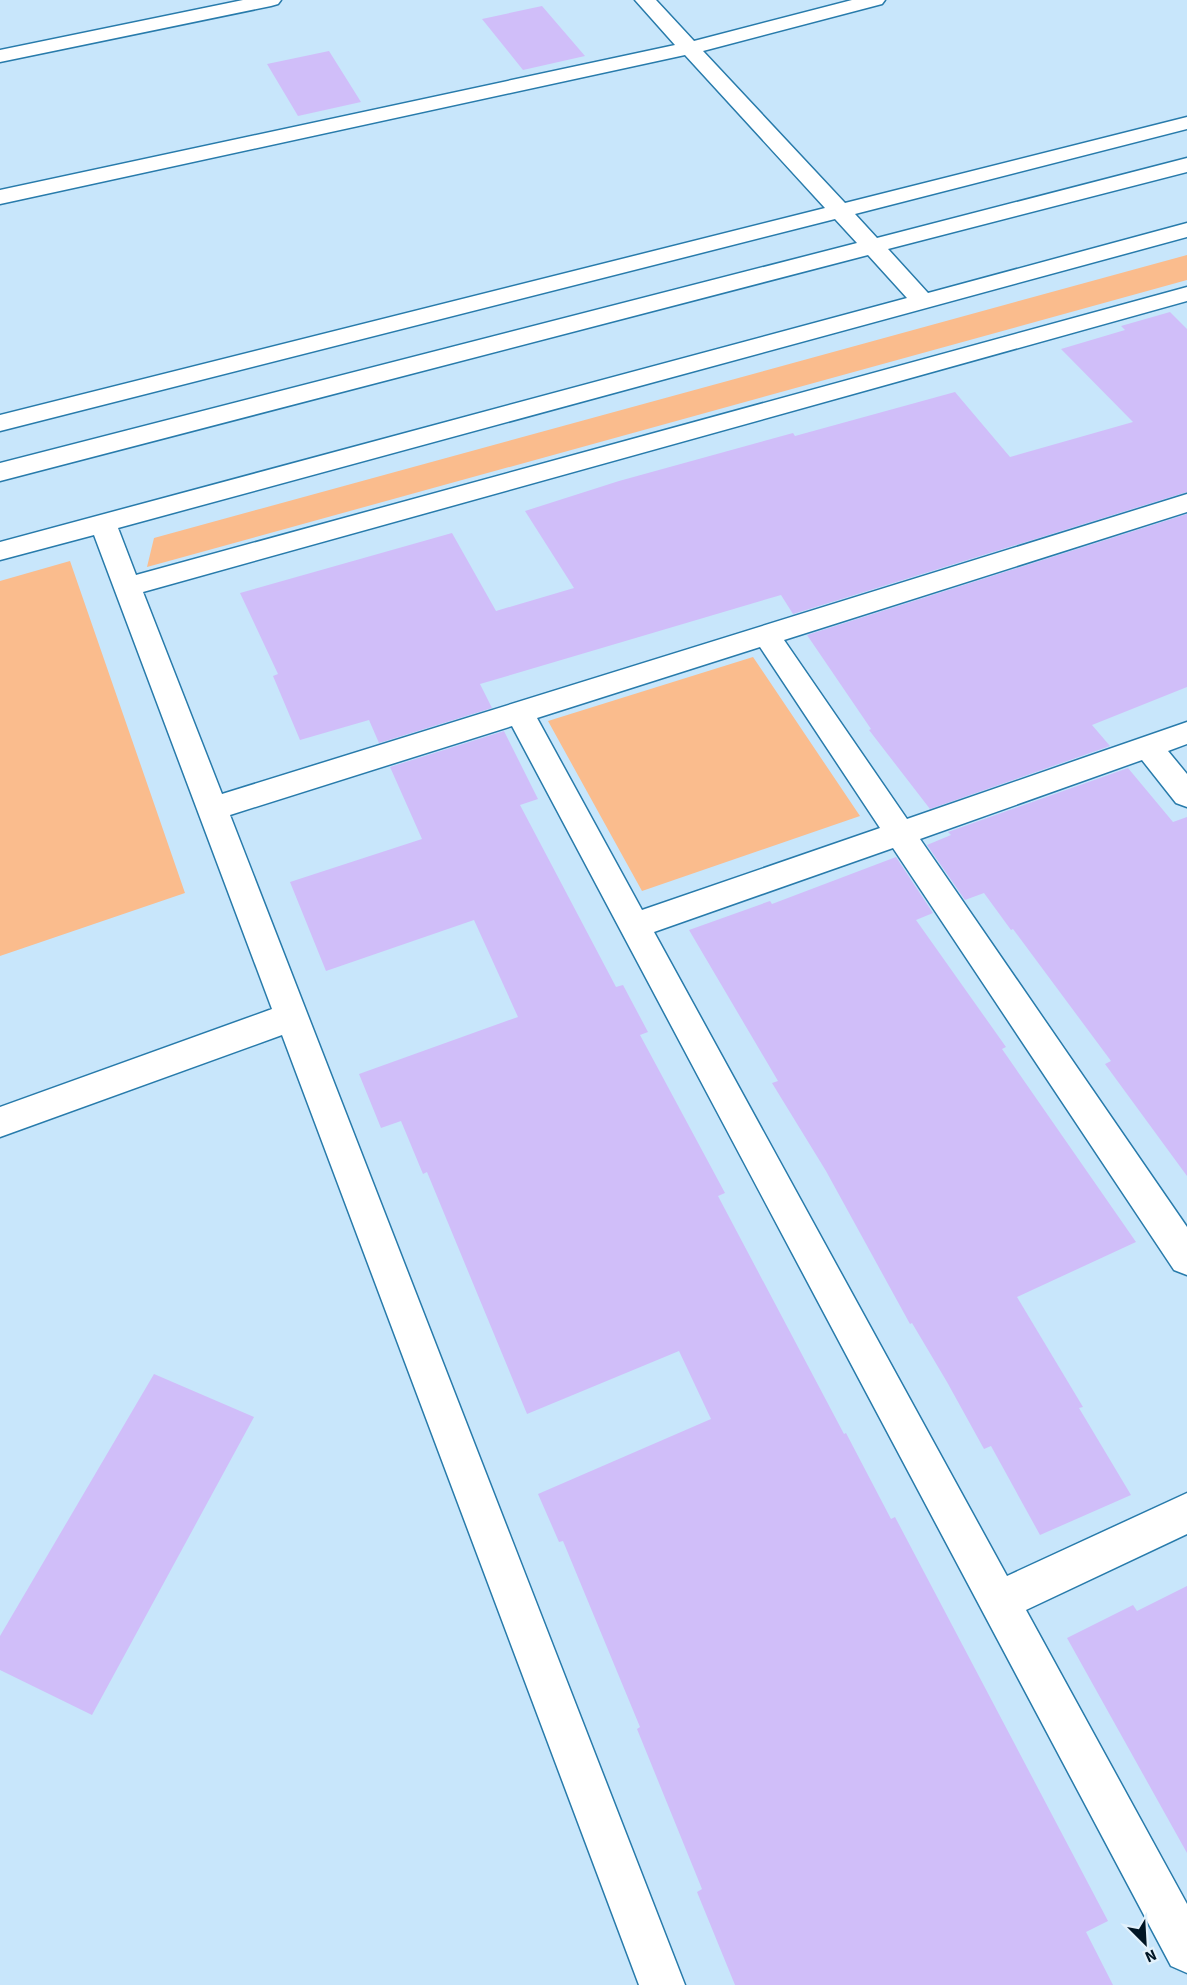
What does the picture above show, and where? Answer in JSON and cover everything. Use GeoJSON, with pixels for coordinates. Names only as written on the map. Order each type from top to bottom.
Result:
{"type":"FeatureCollection","features":[{"type":"Feature","properties":{"kind":"street"},"geometry":{"type":"LineString","coordinates":[[0,56],[271,0]]}},
{"type":"Feature","properties":{"kind":"street"},"geometry":{"type":"LineString","coordinates":[[645,0],[924,302]]}},
{"type":"Feature","properties":{"kind":"street"},"geometry":{"type":"LineString","coordinates":[[0,197],[689,48],[875,0]]}},
{"type":"Feature","properties":{"kind":"street"},"geometry":{"type":"LineString","coordinates":[[0,423],[1187,123]]}},
{"type":"Feature","properties":{"kind":"street"},"geometry":{"type":"LineString","coordinates":[[0,472],[1187,165]]}},
{"type":"Feature","properties":{"kind":"street"},"geometry":{"type":"LineString","coordinates":[[0,551],[1187,230]]}},
{"type":"Feature","properties":{"kind":"street"},"geometry":{"type":"LineString","coordinates":[[127,587],[1182,300]]}},
{"type":"Feature","properties":{"kind":"street"},"geometry":{"type":"LineString","coordinates":[[212,809],[1187,503]]}},
{"type":"Feature","properties":{"kind":"street"},"geometry":{"type":"LineString","coordinates":[[103,523],[662,1985]]}},
{"type":"Feature","properties":{"kind":"street"},"geometry":{"type":"LineString","coordinates":[[766,635],[1187,1258]]}},
{"type":"Feature","properties":{"kind":"street"},"geometry":{"type":"LineString","coordinates":[[519,712],[1187,1950]]}},
{"type":"Feature","properties":{"kind":"street"},"geometry":{"type":"LineString","coordinates":[[634,926],[1187,733]]}},
{"type":"Feature","properties":{"kind":"street"},"geometry":{"type":"LineString","coordinates":[[1148,747],[1187,795]]}},
{"type":"Feature","properties":{"kind":"street"},"geometry":{"type":"LineString","coordinates":[[0,1122],[291,1017]]}},
{"type":"Feature","properties":{"kind":"street"},"geometry":{"type":"LineString","coordinates":[[999,1601],[1187,1513]]}},
{"type":"Feature","properties":{"kind":"shaded area"},"geometry":{"type":"Polygon","coordinates":[[[1187,255],[1187,280],[147,567],[154,538],[1187,255]]]}},
{"type":"Feature","properties":{"kind":"shaded area"},"geometry":{"type":"Polygon","coordinates":[[[70,561],[185,893],[0,956],[0,581],[70,561]]]}},
{"type":"Feature","properties":{"kind":"shaded area"},"geometry":{"type":"Polygon","coordinates":[[[753,657],[860,816],[642,891],[548,721],[753,657]]]}},
{"type":"Feature","properties":{"kind":"building"},"geometry":{"type":"Polygon","coordinates":[[[542,6],[585,56],[523,70],[482,19],[542,6]]]}},
{"type":"Feature","properties":{"kind":"building"},"geometry":{"type":"Polygon","coordinates":[[[329,51],[361,102],[298,116],[267,64],[329,51]]]}},
{"type":"Feature","properties":{"kind":"building"},"geometry":{"type":"Polygon","coordinates":[[[1170,312],[1187,329],[1187,492],[793,614],[781,595],[480,684],[492,708],[379,743],[369,720],[300,740],[273,676],[278,674],[240,593],[452,533],[496,611],[574,588],[525,511],[619,481],[793,433],[795,436],[955,392],[1010,457],[1133,422],[1061,349],[1125,330],[1121,326],[1170,312]]]}},
{"type":"Feature","properties":{"kind":"building"},"geometry":{"type":"Polygon","coordinates":[[[1187,514],[1187,687],[1092,725],[1110,746],[930,809],[869,730],[871,729],[807,635],[1187,514]]]}},
{"type":"Feature","properties":{"kind":"building"},"geometry":{"type":"Polygon","coordinates":[[[504,731],[538,799],[520,805],[616,987],[623,985],[648,1032],[640,1035],[725,1193],[718,1196],[844,1434],[846,1433],[891,1519],[895,1517],[1108,1921],[1086,1932],[1113,1985],[735,1985],[697,1892],[702,1889],[637,1729],[640,1727],[563,1541],[559,1542],[538,1494],[711,1419],[679,1351],[527,1414],[427,1172],[423,1174],[401,1121],[381,1128],[359,1074],[518,1017],[474,920],[326,971],[290,882],[422,839],[390,767],[504,731]]]}},
{"type":"Feature","properties":{"kind":"building"},"geometry":{"type":"Polygon","coordinates":[[[1128,768],[1173,822],[1187,817],[1187,1176],[1105,1064],[1111,1061],[1013,929],[1011,930],[984,893],[965,900],[927,845],[951,835],[948,832],[1128,768]]]}},
{"type":"Feature","properties":{"kind":"building"},"geometry":{"type":"Polygon","coordinates":[[[896,857],[933,913],[916,920],[1006,1047],[1002,1049],[1136,1242],[1017,1297],[1083,1407],[1079,1408],[1131,1495],[1040,1535],[991,1446],[984,1449],[947,1382],[912,1323],[910,1324],[826,1171],[772,1083],[778,1081],[689,930],[770,901],[772,904],[896,857]]]}},
{"type":"Feature","properties":{"kind":"building"},"geometry":{"type":"Polygon","coordinates":[[[154,1374],[254,1417],[92,1715],[0,1670],[0,1636],[154,1374]]]}},
{"type":"Feature","properties":{"kind":"building"},"geometry":{"type":"Polygon","coordinates":[[[1187,1586],[1187,1853],[1067,1638],[1133,1605],[1137,1611],[1187,1586]]]}}]}
